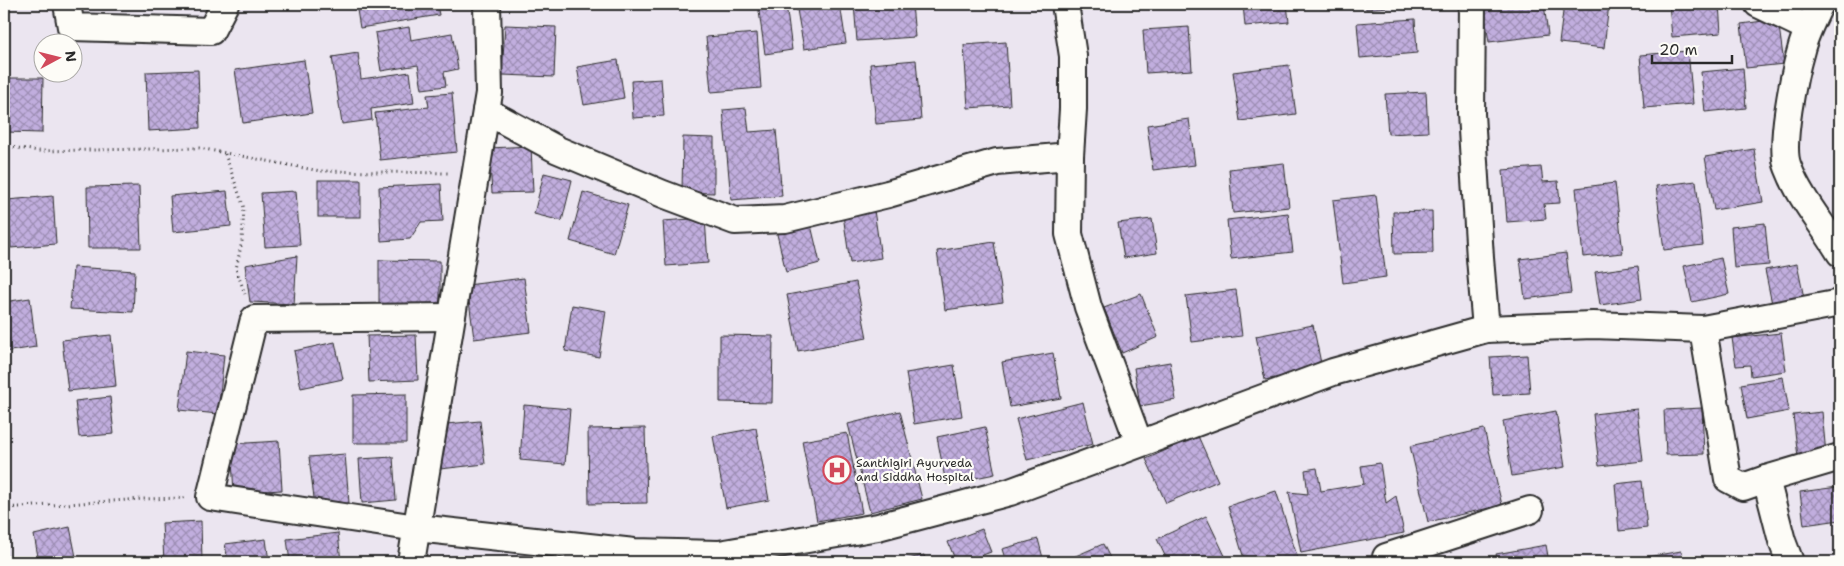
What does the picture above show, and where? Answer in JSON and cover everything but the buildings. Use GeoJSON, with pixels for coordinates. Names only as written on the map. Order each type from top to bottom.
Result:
{"type":"FeatureCollection","features":[{"type":"Feature","properties":{"kind":"street"},"geometry":{"type":"LineString","coordinates":[[67,4],[71,27],[211,31],[225,4]]}},
{"type":"Feature","properties":{"kind":"street"},"geometry":{"type":"LineString","coordinates":[[411,562],[489,94],[487,4]]}},
{"type":"Feature","properties":{"kind":"street"},"geometry":{"type":"LineString","coordinates":[[1065,4],[1073,56],[1069,234],[1088,307],[1139,443]]}},
{"type":"Feature","properties":{"kind":"street"},"geometry":{"type":"LineString","coordinates":[[1472,4],[1471,114],[1486,329]]}},
{"type":"Feature","properties":{"kind":"street"},"geometry":{"type":"LineString","coordinates":[[1758,4],[1808,28]]}},
{"type":"Feature","properties":{"kind":"street"},"geometry":{"type":"LineString","coordinates":[[1820,4],[1808,28],[1800,51],[1784,138],[1787,165],[1798,189],[1840,252]]}},
{"type":"Feature","properties":{"kind":"street"},"geometry":{"type":"LineString","coordinates":[[486,110],[558,150],[663,194],[735,221],[786,219],[888,194],[998,162],[1070,156]]}},
{"type":"Feature","properties":{"kind":"street"},"geometry":{"type":"LineString","coordinates":[[451,317],[254,319],[210,497],[579,554],[634,552],[719,554],[878,527],[1010,492],[1333,372],[1486,329],[1593,326],[1703,329],[1840,303]]}},
{"type":"Feature","properties":{"kind":"street"},"geometry":{"type":"LineString","coordinates":[[1703,329],[1728,479],[1743,487],[1766,478],[1840,456]]}},
{"type":"Feature","properties":{"kind":"street"},"geometry":{"type":"LineString","coordinates":[[1766,478],[1782,541],[1790,562]]}},
{"type":"Feature","properties":{"kind":"street"},"geometry":{"type":"LineString","coordinates":[[1382,561],[1530,510]]}},
{"type":"Feature","properties":{"kind":"path"},"geometry":{"type":"LineString","coordinates":[[4,146],[39,151],[199,148],[320,171],[475,174]]}},
{"type":"Feature","properties":{"kind":"path"},"geometry":{"type":"LineString","coordinates":[[225,153],[244,208],[242,241],[236,269],[254,319]]}},
{"type":"Feature","properties":{"kind":"path"},"geometry":{"type":"LineString","coordinates":[[4,508],[143,499],[210,497]]}},
{"type":"Feature","properties":{"kind":"place","name":"Santhigiri Ayurveda and Siddha Hospital"},"geometry":{"type":"Point","coordinates":[837,470]}}]}
